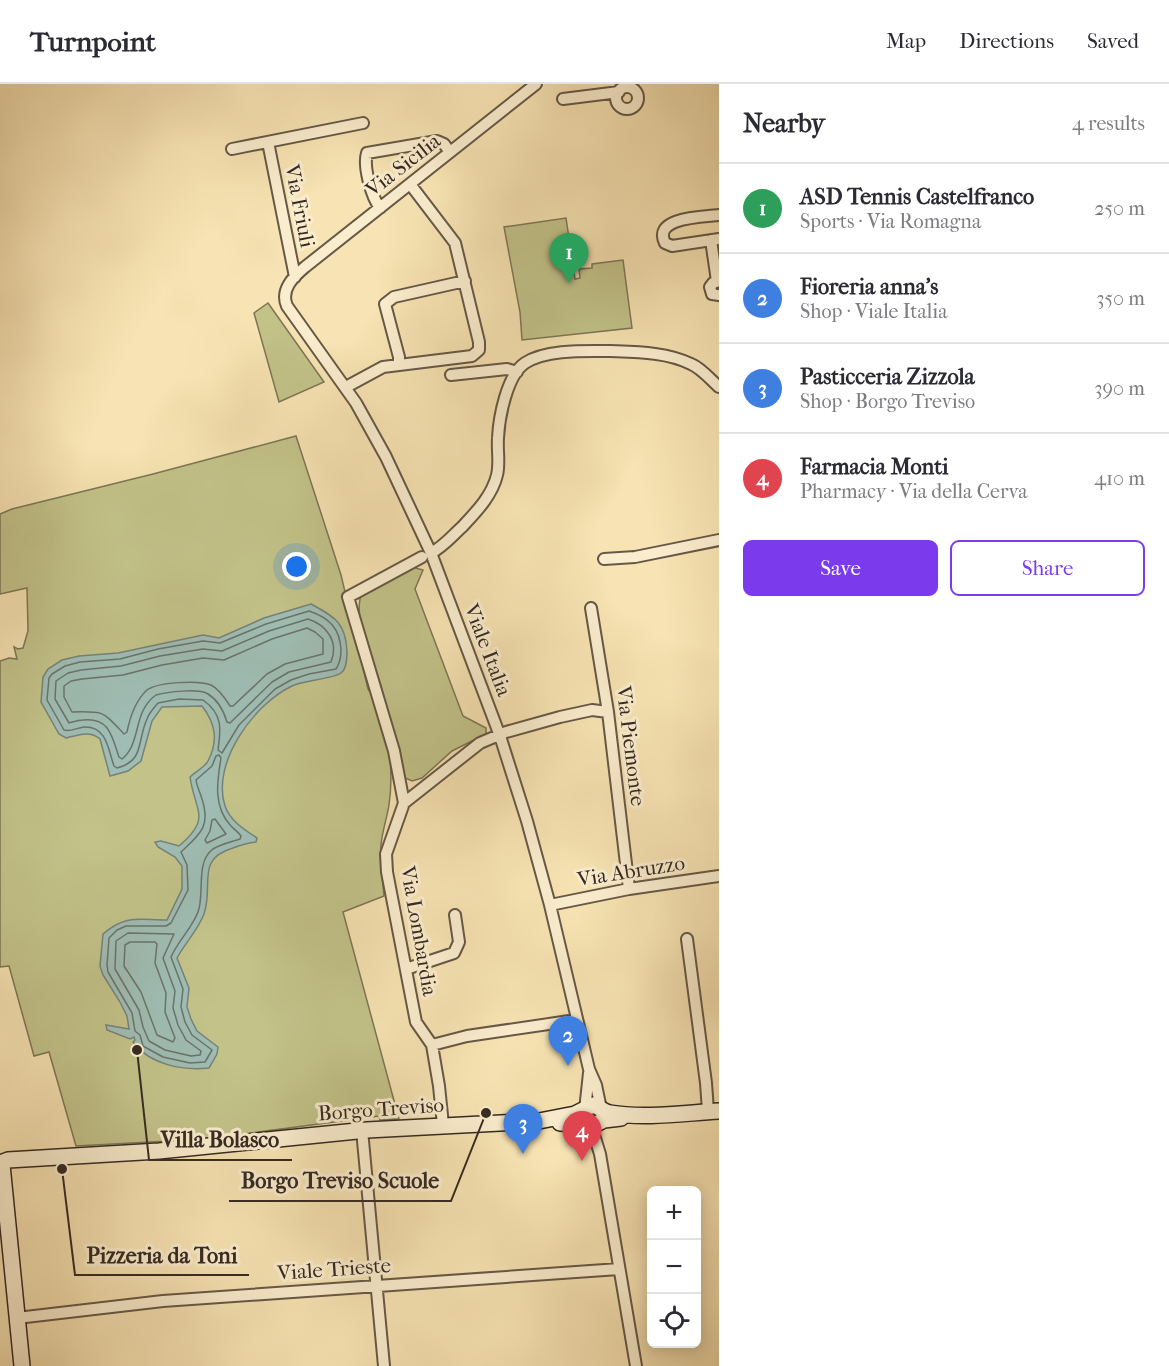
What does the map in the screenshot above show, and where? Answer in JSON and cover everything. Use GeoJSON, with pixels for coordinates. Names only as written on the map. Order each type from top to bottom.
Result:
{"type":"FeatureCollection","features":[{"type":"Feature","properties":{"kind":"street","name":"Via Sicilia"},"geometry":{"type":"LineString","coordinates":[[295,277],[536,84]]}},
{"type":"Feature","properties":{"kind":"street"},"geometry":{"type":"LineString","coordinates":[[563,99],[619,92],[624,88],[634,87],[638,99],[636,105],[629,108],[619,105],[617,99],[619,92]]}},
{"type":"Feature","properties":{"kind":"street","name":"Via Friuli"},"geometry":{"type":"LineString","coordinates":[[232,148],[363,123]]}},
{"type":"Feature","properties":{"kind":"street"},"geometry":{"type":"LineString","coordinates":[[380,208],[371,190],[365,162],[367,153],[437,141],[444,144],[450,152]]}},
{"type":"Feature","properties":{"kind":"street","name":"Via Friuli"},"geometry":{"type":"LineString","coordinates":[[268,142],[295,277]]}},
{"type":"Feature","properties":{"kind":"street"},"geometry":{"type":"LineString","coordinates":[[346,387],[383,367],[472,356],[479,350],[455,243],[410,184]]}},
{"type":"Feature","properties":{"kind":"street"},"geometry":{"type":"LineString","coordinates":[[719,215],[672,222],[665,227],[663,232],[664,241],[670,245],[715,240],[718,281],[713,283],[710,289],[712,294],[719,296]]}},
{"type":"Feature","properties":{"kind":"street","name":"Viale Italia"},"geometry":{"type":"LineString","coordinates":[[295,277],[285,291],[285,304],[346,387],[386,456],[500,736],[550,905],[589,1069],[595,1116]]}},
{"type":"Feature","properties":{"kind":"street"},"geometry":{"type":"LineString","coordinates":[[399,365],[386,304],[388,300],[465,281]]}},
{"type":"Feature","properties":{"kind":"street"},"geometry":{"type":"LineString","coordinates":[[608,712],[592,710],[528,725],[480,743],[404,803],[394,751],[348,597],[440,548],[473,515],[490,493],[497,474],[498,439],[502,412],[513,376],[525,363],[549,354],[587,351],[639,352],[680,359],[693,364],[719,387]]}},
{"type":"Feature","properties":{"kind":"street"},"geometry":{"type":"LineString","coordinates":[[451,375],[507,369],[517,372]]}},
{"type":"Feature","properties":{"kind":"street"},"geometry":{"type":"LineString","coordinates":[[604,560],[635,558],[719,540]]}},
{"type":"Feature","properties":{"kind":"street","name":"Via Piemonte"},"geometry":{"type":"LineString","coordinates":[[591,608],[608,712],[628,889]]}},
{"type":"Feature","properties":{"kind":"street","name":"Via Lombardia"},"geometry":{"type":"LineString","coordinates":[[404,803],[386,854],[387,872],[416,1022],[432,1045],[440,1086],[443,1125]]}},
{"type":"Feature","properties":{"kind":"street","name":"Via Abruzzo"},"geometry":{"type":"LineString","coordinates":[[550,905],[628,889],[719,876]]}},
{"type":"Feature","properties":{"kind":"street"},"geometry":{"type":"LineString","coordinates":[[406,969],[454,953],[459,942],[455,915]]}},
{"type":"Feature","properties":{"kind":"street"},"geometry":{"type":"LineString","coordinates":[[687,939],[706,1083],[714,1111]]}},
{"type":"Feature","properties":{"kind":"street"},"geometry":{"type":"LineString","coordinates":[[432,1045],[467,1036],[576,1020]]}},
{"type":"Feature","properties":{"kind":"street","name":"Viale Italia"},"geometry":{"type":"LineString","coordinates":[[589,1069],[596,1085],[595,1116]]}},
{"type":"Feature","properties":{"kind":"street","name":"Borgo Treviso"},"geometry":{"type":"LineString","coordinates":[[1,1162],[62,1154],[84,1157],[159,1152],[362,1130],[539,1121],[606,1113],[636,1115],[714,1111]]}},
{"type":"Feature","properties":{"kind":"street"},"geometry":{"type":"LineString","coordinates":[[595,1116],[636,1366]]}},
{"type":"Feature","properties":{"kind":"street"},"geometry":{"type":"LineString","coordinates":[[362,1130],[384,1366]]}},
{"type":"Feature","properties":{"kind":"street"},"geometry":{"type":"LineString","coordinates":[[1,1162],[22,1366]]}},
{"type":"Feature","properties":{"kind":"street","name":"Viale Trieste"},"geometry":{"type":"LineString","coordinates":[[17,1318],[163,1300],[619,1269]]}},
{"type":"Feature","properties":{"kind":"green space"},"geometry":{"type":"Polygon","coordinates":[[[566,218],[575,279],[580,278],[579,269],[592,268],[592,264],[623,260],[632,328],[522,340],[520,312],[504,227],[566,218]]]}},
{"type":"Feature","properties":{"kind":"green space"},"geometry":{"type":"Polygon","coordinates":[[[268,303],[324,382],[279,402],[254,313],[268,303]]]}},
{"type":"Feature","properties":{"kind":"green space"},"geometry":{"type":"Polygon","coordinates":[[[296,436],[341,575],[368,689],[381,714],[388,744],[391,776],[389,805],[381,851],[384,896],[343,912],[399,1119],[380,1120],[379,1116],[206,1139],[76,1146],[49,1052],[34,1056],[9,966],[0,967],[0,661],[9,658],[17,659],[14,647],[23,648],[28,631],[27,588],[0,594],[0,514],[296,436]]]}},
{"type":"Feature","properties":{"kind":"green space"},"geometry":{"type":"Polygon","coordinates":[[[412,567],[423,570],[415,589],[463,716],[486,728],[486,734],[452,751],[422,778],[412,781],[403,777],[399,767],[385,699],[365,641],[359,603],[362,592],[412,567]]]}},
{"type":"Feature","properties":{"kind":"water"},"geometry":{"type":"Polygon","coordinates":[[[311,604],[333,617],[341,627],[346,642],[346,666],[337,675],[297,684],[278,695],[250,721],[239,737],[224,772],[222,789],[227,811],[234,821],[257,838],[256,842],[233,848],[214,859],[208,874],[207,903],[204,914],[177,958],[189,988],[187,1007],[191,1019],[197,1031],[218,1047],[217,1054],[209,1068],[177,1067],[157,1061],[140,1050],[133,1042],[134,1037],[130,1039],[107,1030],[106,1025],[129,1029],[127,1016],[100,966],[103,934],[126,921],[167,920],[182,889],[182,866],[175,857],[158,847],[155,842],[161,841],[179,846],[195,828],[199,814],[190,777],[207,763],[214,746],[213,725],[202,706],[162,707],[152,721],[141,761],[128,771],[110,776],[100,739],[88,734],[66,738],[59,734],[41,702],[43,677],[48,669],[62,660],[79,656],[118,653],[203,635],[219,638],[264,618],[311,604]]]}},
{"type":"Feature","properties":{"kind":"place","name":"ASD Tennis Castelfranco"},"geometry":{"type":"Point","coordinates":[569,283]}},
{"type":"Feature","properties":{"kind":"place","name":"Villa Bolasco"},"geometry":{"type":"Point","coordinates":[137,1050]}},
{"type":"Feature","properties":{"kind":"place","name":"Fioreria anna's"},"geometry":{"type":"Point","coordinates":[568,1066]}},
{"type":"Feature","properties":{"kind":"place","name":"Borgo Treviso Scuole"},"geometry":{"type":"Point","coordinates":[486,1113]}},
{"type":"Feature","properties":{"kind":"place","name":"Pasticceria Zizzola"},"geometry":{"type":"Point","coordinates":[523,1154]}},
{"type":"Feature","properties":{"kind":"place","name":"Farmacia Monti"},"geometry":{"type":"Point","coordinates":[582,1161]}},
{"type":"Feature","properties":{"kind":"place","name":"Pizzeria da Toni"},"geometry":{"type":"Point","coordinates":[62,1169]}}]}
